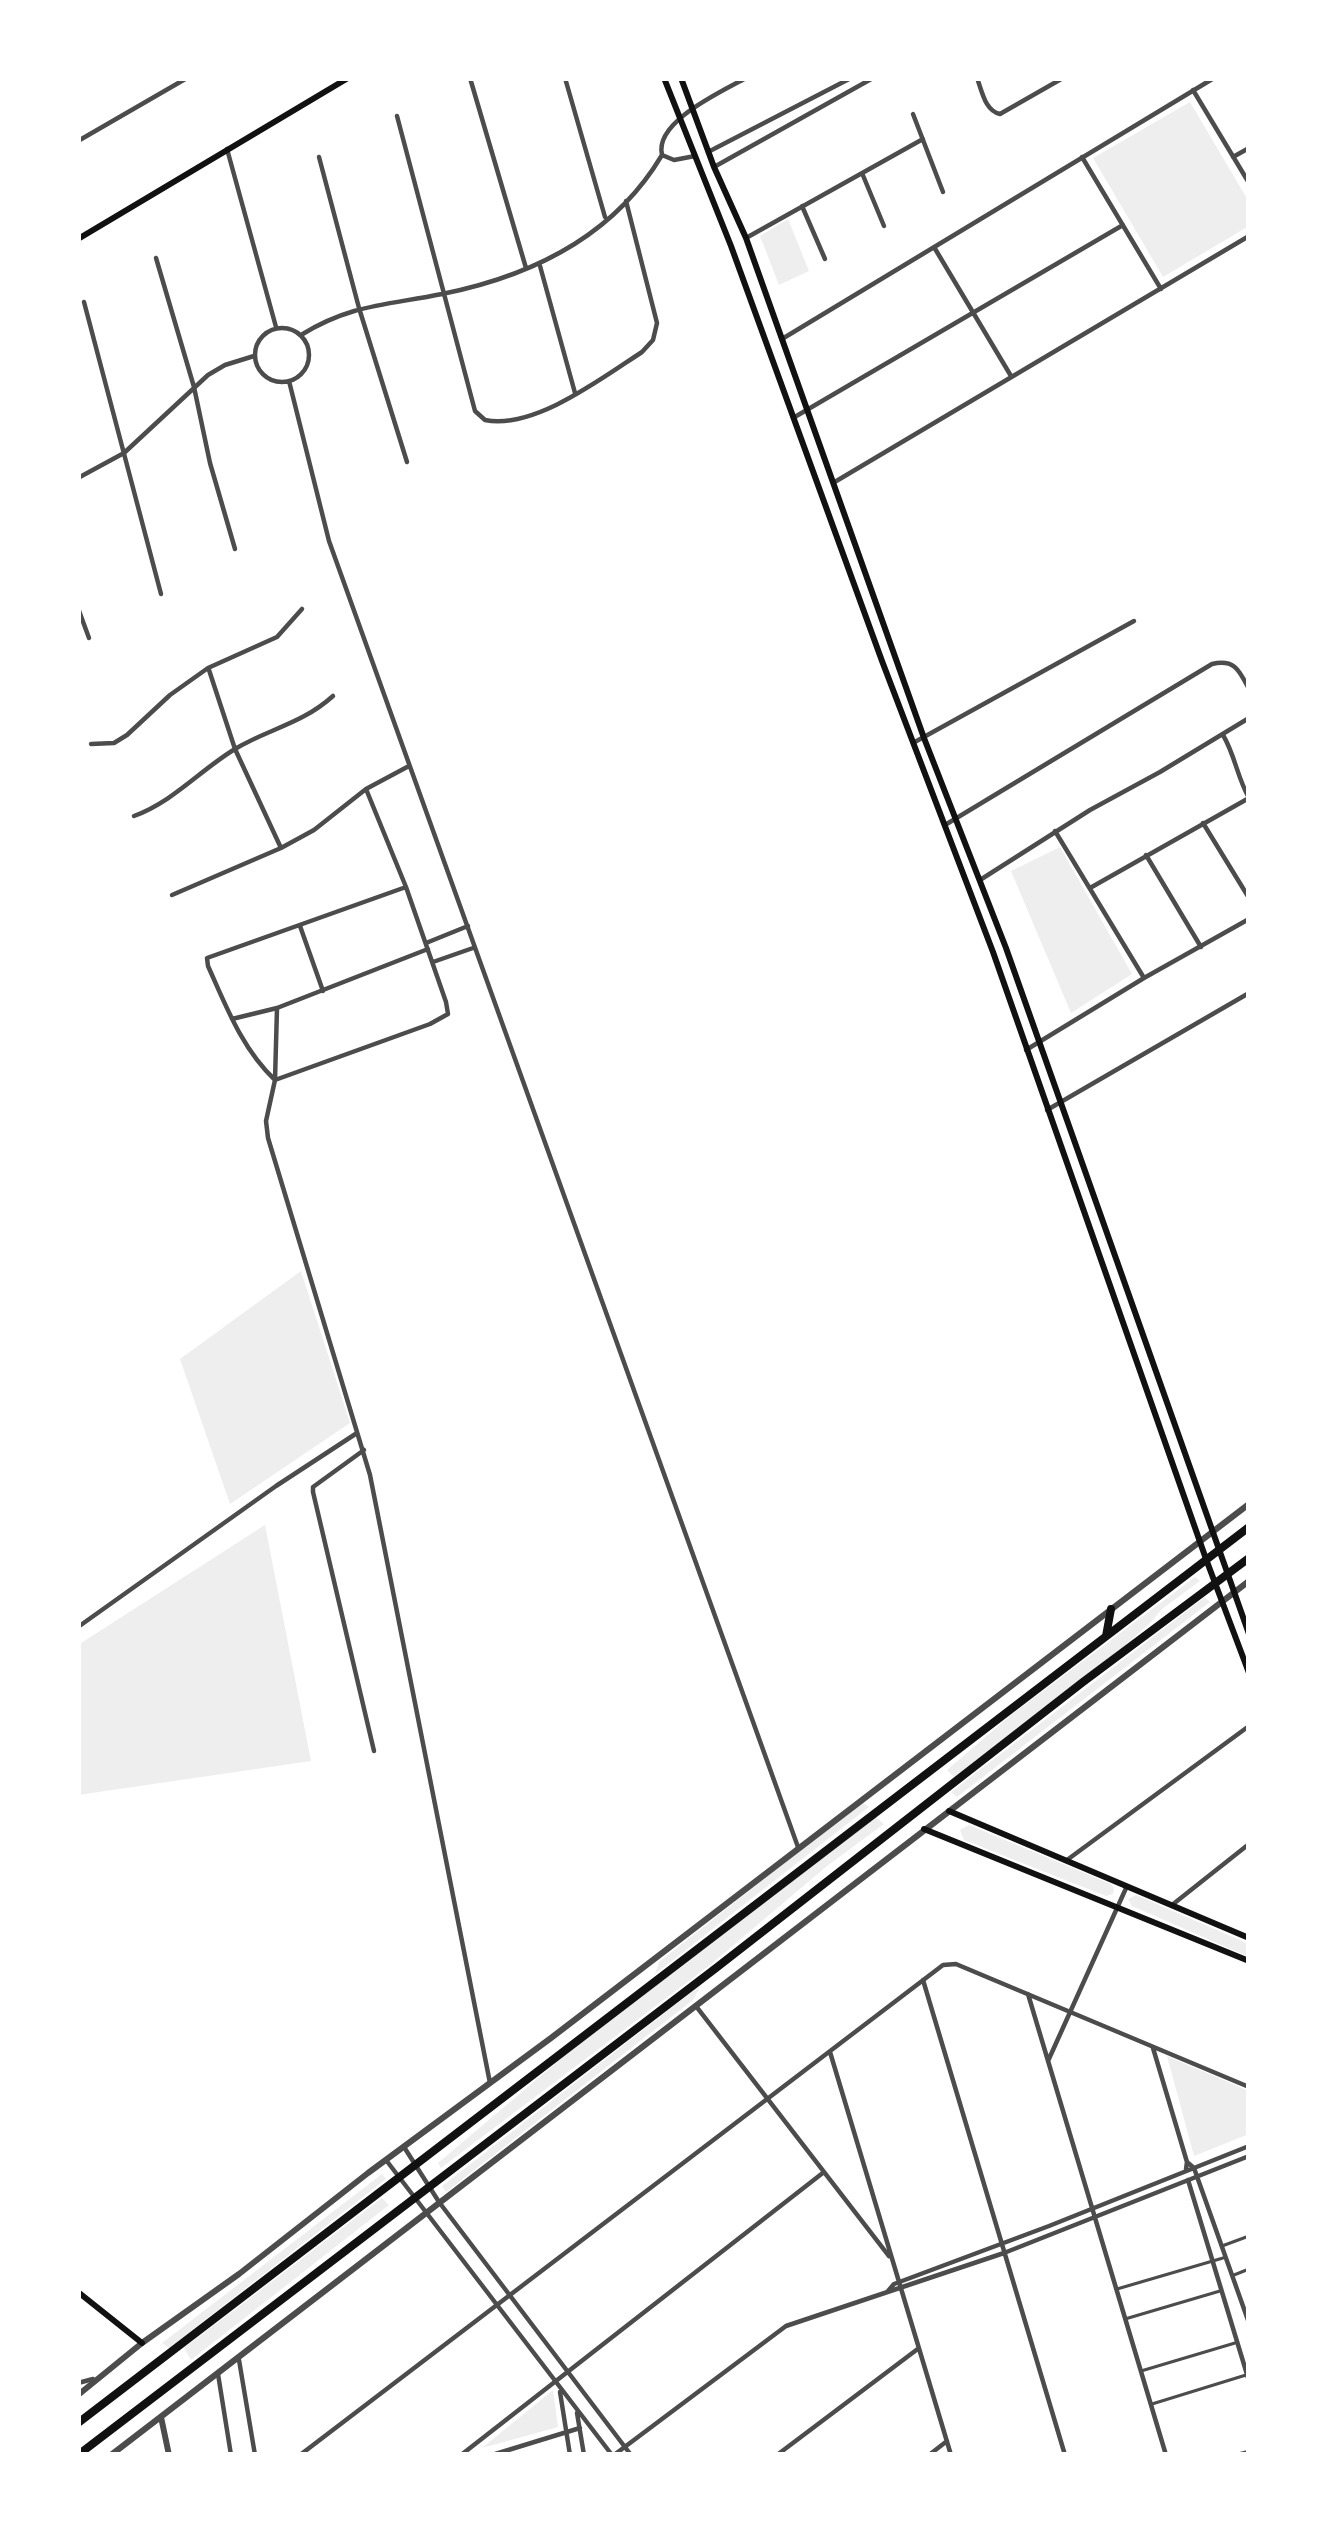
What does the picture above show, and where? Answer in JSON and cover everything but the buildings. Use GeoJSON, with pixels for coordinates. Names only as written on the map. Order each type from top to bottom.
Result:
{"type":"FeatureCollection","features":[{"type":"Feature","properties":{"kind":"main road"},"geometry":{"type":"LineString","coordinates":[[78,239],[348,78]]}},
{"type":"Feature","properties":{"kind":"main road"},"geometry":{"type":"LineString","coordinates":[[664,78],[994,952],[1249,1673]]}},
{"type":"Feature","properties":{"kind":"main road"},"geometry":{"type":"LineString","coordinates":[[681,78],[746,238],[1249,1634]]}},
{"type":"Feature","properties":{"kind":"main road"},"geometry":{"type":"LineString","coordinates":[[695,156],[708,152]]}},
{"type":"Feature","properties":{"kind":"main road"},"geometry":{"type":"LineString","coordinates":[[731,246],[746,238]]}},
{"type":"Feature","properties":{"kind":"main road"},"geometry":{"type":"LineString","coordinates":[[882,661],[895,656]]}},
{"type":"Feature","properties":{"kind":"main road"},"geometry":{"type":"LineString","coordinates":[[78,2423],[1249,1527]]}},
{"type":"Feature","properties":{"kind":"main road"},"geometry":{"type":"LineString","coordinates":[[78,2455],[1249,1558]]}},
{"type":"Feature","properties":{"kind":"main road"},"geometry":{"type":"LineString","coordinates":[[1106,1636],[1111,1609]]}},
{"type":"Feature","properties":{"kind":"main road"},"geometry":{"type":"LineString","coordinates":[[949,1811],[1249,1938]]}},
{"type":"Feature","properties":{"kind":"main road"},"geometry":{"type":"LineString","coordinates":[[924,1829],[1249,1961]]}},
{"type":"Feature","properties":{"kind":"main road"},"geometry":{"type":"LineString","coordinates":[[78,2292],[142,2343]]}},
{"type":"Feature","properties":{"kind":"street"},"geometry":{"type":"LineString","coordinates":[[78,141],[187,78]]}},
{"type":"Feature","properties":{"kind":"street"},"geometry":{"type":"LineString","coordinates":[[470,78],[526,270]]}},
{"type":"Feature","properties":{"kind":"street"},"geometry":{"type":"LineString","coordinates":[[566,78],[606,220]]}},
{"type":"Feature","properties":{"kind":"street"},"geometry":{"type":"LineString","coordinates":[[301,334],[359,308],[443,294],[526,270],[574,247],[626,201],[662,155],[661,142],[680,120],[746,78]]}},
{"type":"Feature","properties":{"kind":"street"},"geometry":{"type":"LineString","coordinates":[[708,152],[851,78]]}},
{"type":"Feature","properties":{"kind":"street"},"geometry":{"type":"LineString","coordinates":[[714,167],[873,78]]}},
{"type":"Feature","properties":{"kind":"street"},"geometry":{"type":"LineString","coordinates":[[977,78],[995,113],[1006,112],[1063,78]]}},
{"type":"Feature","properties":{"kind":"street"},"geometry":{"type":"LineString","coordinates":[[1041,78],[1046,88]]}},
{"type":"Feature","properties":{"kind":"street"},"geometry":{"type":"LineString","coordinates":[[782,339],[1214,78]]}},
{"type":"Feature","properties":{"kind":"street"},"geometry":{"type":"LineString","coordinates":[[1193,91],[1249,183]]}},
{"type":"Feature","properties":{"kind":"street"},"geometry":{"type":"LineString","coordinates":[[817,96],[823,106]]}},
{"type":"Feature","properties":{"kind":"street"},"geometry":{"type":"LineString","coordinates":[[913,114],[944,192]]}},
{"type":"Feature","properties":{"kind":"street"},"geometry":{"type":"LineString","coordinates":[[397,116],[476,411],[490,422],[540,411],[642,352],[652,340],[657,329],[626,201]]}},
{"type":"Feature","properties":{"kind":"street"},"geometry":{"type":"LineString","coordinates":[[746,238],[923,139]]}},
{"type":"Feature","properties":{"kind":"street"},"geometry":{"type":"LineString","coordinates":[[227,148],[276,328]]}},
{"type":"Feature","properties":{"kind":"street"},"geometry":{"type":"LineString","coordinates":[[1233,157],[1249,148]]}},
{"type":"Feature","properties":{"kind":"street"},"geometry":{"type":"LineString","coordinates":[[662,155],[674,160],[695,156]]}},
{"type":"Feature","properties":{"kind":"street"},"geometry":{"type":"LineString","coordinates":[[319,157],[407,462]]}},
{"type":"Feature","properties":{"kind":"street"},"geometry":{"type":"LineString","coordinates":[[1082,157],[1161,289]]}},
{"type":"Feature","properties":{"kind":"street"},"geometry":{"type":"LineString","coordinates":[[862,173],[884,226]]}},
{"type":"Feature","properties":{"kind":"street"},"geometry":{"type":"LineString","coordinates":[[802,206],[825,259]]}},
{"type":"Feature","properties":{"kind":"street"},"geometry":{"type":"LineString","coordinates":[[794,418],[1123,224]]}},
{"type":"Feature","properties":{"kind":"street"},"geometry":{"type":"LineString","coordinates":[[833,483],[1249,236]]}},
{"type":"Feature","properties":{"kind":"street"},"geometry":{"type":"LineString","coordinates":[[934,247],[1012,377]]}},
{"type":"Feature","properties":{"kind":"street"},"geometry":{"type":"LineString","coordinates":[[156,258],[235,549]]}},
{"type":"Feature","properties":{"kind":"street"},"geometry":{"type":"LineString","coordinates":[[540,264],[575,393]]}},
{"type":"Feature","properties":{"kind":"street"},"geometry":{"type":"LineString","coordinates":[[84,302],[160,594]]}},
{"type":"Feature","properties":{"kind":"street"},"geometry":{"type":"LineString","coordinates":[[276,328],[301,334],[309,348],[304,372],[279,382],[262,374],[254,356],[260,338],[276,328]]}},
{"type":"Feature","properties":{"kind":"street"},"geometry":{"type":"LineString","coordinates":[[78,478],[124,453],[194,387],[225,365],[254,356]]}},
{"type":"Feature","properties":{"kind":"street"},"geometry":{"type":"LineString","coordinates":[[290,381],[329,541],[798,1847]]}},
{"type":"Feature","properties":{"kind":"street"},"geometry":{"type":"LineString","coordinates":[[78,608],[89,638]]}},
{"type":"Feature","properties":{"kind":"street"},"geometry":{"type":"LineString","coordinates":[[91,744],[114,743],[127,735],[208,668],[277,637],[302,609]]}},
{"type":"Feature","properties":{"kind":"street"},"geometry":{"type":"LineString","coordinates":[[913,743],[1134,621]]}},
{"type":"Feature","properties":{"kind":"street"},"geometry":{"type":"LineString","coordinates":[[945,825],[1212,664],[1231,662],[1249,689]]}},
{"type":"Feature","properties":{"kind":"street"},"geometry":{"type":"LineString","coordinates":[[208,668],[235,749],[281,848]]}},
{"type":"Feature","properties":{"kind":"street"},"geometry":{"type":"LineString","coordinates":[[134,816],[178,794],[235,749],[308,717],[333,696]]}},
{"type":"Feature","properties":{"kind":"street"},"geometry":{"type":"LineString","coordinates":[[980,880],[1249,718]]}},
{"type":"Feature","properties":{"kind":"street"},"geometry":{"type":"LineString","coordinates":[[1090,888],[1249,798],[1222,734]]}},
{"type":"Feature","properties":{"kind":"street"},"geometry":{"type":"LineString","coordinates":[[172,895],[281,848],[314,830],[366,789],[410,766]]}},
{"type":"Feature","properties":{"kind":"street"},"geometry":{"type":"LineString","coordinates":[[275,1080],[447,1016],[433,962],[366,789]]}},
{"type":"Feature","properties":{"kind":"street"},"geometry":{"type":"LineString","coordinates":[[1203,823],[1249,898]]}},
{"type":"Feature","properties":{"kind":"street"},"geometry":{"type":"LineString","coordinates":[[1055,831],[1144,978]]}},
{"type":"Feature","properties":{"kind":"street"},"geometry":{"type":"LineString","coordinates":[[1147,855],[1202,946]]}},
{"type":"Feature","properties":{"kind":"street"},"geometry":{"type":"LineString","coordinates":[[275,1080],[257,1063],[232,1019],[207,958],[406,887]]}},
{"type":"Feature","properties":{"kind":"street"},"geometry":{"type":"LineString","coordinates":[[1026,1050],[1249,919]]}},
{"type":"Feature","properties":{"kind":"street"},"geometry":{"type":"LineString","coordinates":[[300,926],[322,991]]}},
{"type":"Feature","properties":{"kind":"street"},"geometry":{"type":"LineString","coordinates":[[232,1019],[322,991],[468,926]]}},
{"type":"Feature","properties":{"kind":"street"},"geometry":{"type":"LineString","coordinates":[[433,962],[475,946]]}},
{"type":"Feature","properties":{"kind":"street"},"geometry":{"type":"LineString","coordinates":[[1047,1110],[1249,993]]}},
{"type":"Feature","properties":{"kind":"street"},"geometry":{"type":"LineString","coordinates":[[277,1008],[268,1138],[364,1450],[490,2083]]}},
{"type":"Feature","properties":{"kind":"street"},"geometry":{"type":"LineString","coordinates":[[78,1627],[357,1432]]}},
{"type":"Feature","properties":{"kind":"street"},"geometry":{"type":"LineString","coordinates":[[364,1450],[313,1487],[374,1751]]}},
{"type":"Feature","properties":{"kind":"street"},"geometry":{"type":"LineString","coordinates":[[78,2395],[1249,1504]]}},
{"type":"Feature","properties":{"kind":"street"},"geometry":{"type":"LineString","coordinates":[[110,2455],[1249,1581]]}},
{"type":"Feature","properties":{"kind":"street"},"geometry":{"type":"LineString","coordinates":[[1067,1860],[1249,1726]]}},
{"type":"Feature","properties":{"kind":"street"},"geometry":{"type":"LineString","coordinates":[[1172,1905],[1249,1844]]}},
{"type":"Feature","properties":{"kind":"street"},"geometry":{"type":"LineString","coordinates":[[1048,2062],[1127,1886]]}},
{"type":"Feature","properties":{"kind":"street"},"geometry":{"type":"LineString","coordinates":[[300,2455],[943,1965],[956,1964],[1249,2087]]}},
{"type":"Feature","properties":{"kind":"street"},"geometry":{"type":"LineString","coordinates":[[923,1980],[1065,2455]]}},
{"type":"Feature","properties":{"kind":"street"},"geometry":{"type":"LineString","coordinates":[[1028,1994],[1166,2455]]}},
{"type":"Feature","properties":{"kind":"street"},"geometry":{"type":"LineString","coordinates":[[696,2006],[892,2260]]}},
{"type":"Feature","properties":{"kind":"street"},"geometry":{"type":"LineString","coordinates":[[1151,2404],[1248,2378],[1153,2048]]}},
{"type":"Feature","properties":{"kind":"street"},"geometry":{"type":"LineString","coordinates":[[830,2051],[951,2455]]}},
{"type":"Feature","properties":{"kind":"street"},"geometry":{"type":"LineString","coordinates":[[386,2160],[613,2455],[779,2329],[1004,2253],[1249,2146]]}},
{"type":"Feature","properties":{"kind":"street"},"geometry":{"type":"LineString","coordinates":[[404,2147],[439,2203],[632,2455]]}},
{"type":"Feature","properties":{"kind":"street"},"geometry":{"type":"LineString","coordinates":[[1196,2172],[1249,2156]]}},
{"type":"Feature","properties":{"kind":"street"},"geometry":{"type":"LineString","coordinates":[[1187,2162],[1196,2172],[1249,2323]]}},
{"type":"Feature","properties":{"kind":"street"},"geometry":{"type":"LineString","coordinates":[[461,2455],[558,2385],[568,2372],[824,2172]]}},
{"type":"Feature","properties":{"kind":"street"},"geometry":{"type":"LineString","coordinates":[[901,2286],[1094,2213]]}},
{"type":"Feature","properties":{"kind":"street"},"geometry":{"type":"LineString","coordinates":[[1221,2247],[1249,2236]]}},
{"type":"Feature","properties":{"kind":"street"},"geometry":{"type":"LineString","coordinates":[[1116,2290],[1225,2258]]}},
{"type":"Feature","properties":{"kind":"street"},"geometry":{"type":"LineString","coordinates":[[1232,2276],[1249,2270]]}},
{"type":"Feature","properties":{"kind":"street"},"geometry":{"type":"LineString","coordinates":[[1125,2319],[1221,2291]]}},
{"type":"Feature","properties":{"kind":"street"},"geometry":{"type":"LineString","coordinates":[[1141,2371],[1237,2342]]}},
{"type":"Feature","properties":{"kind":"street"},"geometry":{"type":"LineString","coordinates":[[776,2455],[919,2348]]}},
{"type":"Feature","properties":{"kind":"street"},"geometry":{"type":"LineString","coordinates":[[239,2359],[255,2455]]}},
{"type":"Feature","properties":{"kind":"street"},"geometry":{"type":"LineString","coordinates":[[218,2374],[231,2455]]}},
{"type":"Feature","properties":{"kind":"street"},"geometry":{"type":"LineString","coordinates":[[78,2383],[99,2378]]}},
{"type":"Feature","properties":{"kind":"street"},"geometry":{"type":"LineString","coordinates":[[558,2385],[570,2455]]}},
{"type":"Feature","properties":{"kind":"street"},"geometry":{"type":"LineString","coordinates":[[577,2410],[584,2455]]}},
{"type":"Feature","properties":{"kind":"street"},"geometry":{"type":"LineString","coordinates":[[161,2416],[169,2455]]}},
{"type":"Feature","properties":{"kind":"street"},"geometry":{"type":"LineString","coordinates":[[492,2455],[580,2428]]}},
{"type":"Feature","properties":{"kind":"street"},"geometry":{"type":"LineString","coordinates":[[929,2455],[947,2441]]}},
{"type":"Feature","properties":{"kind":"street"},"geometry":{"type":"LineString","coordinates":[[1237,2455],[1249,2452]]}},
{"type":"Feature","properties":{"kind":"shaded area"},"geometry":{"type":"Polygon","coordinates":[[[1190,102],[1249,202],[1249,226],[1163,277],[1093,158],[1190,102]]]}},
{"type":"Feature","properties":{"kind":"shaded area"},"geometry":{"type":"Polygon","coordinates":[[[788,219],[809,271],[779,285],[760,236],[788,219]]]}},
{"type":"Feature","properties":{"kind":"shaded area"},"geometry":{"type":"Polygon","coordinates":[[[1060,847],[1132,974],[1071,1013],[1011,871],[1060,847]]]}},
{"type":"Feature","properties":{"kind":"shaded area"},"geometry":{"type":"Polygon","coordinates":[[[301,1271],[350,1423],[230,1504],[180,1359],[301,1271]]]}},
{"type":"Feature","properties":{"kind":"shaded area"},"geometry":{"type":"Polygon","coordinates":[[[265,1525],[311,1761],[78,1795],[78,1645],[265,1525]]]}},
{"type":"Feature","properties":{"kind":"shaded area"},"geometry":{"type":"Polygon","coordinates":[[[1195,1577],[1200,1581],[1121,1649],[954,1777],[947,1770],[1011,1715],[1195,1577]]]}},
{"type":"Feature","properties":{"kind":"shaded area"},"geometry":{"type":"Polygon","coordinates":[[[1205,1597],[1210,1602],[957,1797],[951,1792],[1205,1597]]]}},
{"type":"Feature","properties":{"kind":"shaded area"},"geometry":{"type":"Polygon","coordinates":[[[862,1802],[869,1807],[655,1974],[659,1962],[862,1802]]]}},
{"type":"Feature","properties":{"kind":"shaded area"},"geometry":{"type":"Polygon","coordinates":[[[876,1817],[884,1824],[710,1965],[441,2168],[438,2163],[562,2058],[876,1817]]]}},
{"type":"Feature","properties":{"kind":"shaded area"},"geometry":{"type":"Polygon","coordinates":[[[969,1825],[1111,1884],[1113,1894],[1106,1896],[964,1840],[960,1830],[969,1825]]]}},
{"type":"Feature","properties":{"kind":"shaded area"},"geometry":{"type":"Polygon","coordinates":[[[1136,1895],[1249,1944],[1249,1957],[1132,1906],[1128,1899],[1136,1895]]]}},
{"type":"Feature","properties":{"kind":"shaded area"},"geometry":{"type":"Polygon","coordinates":[[[701,1985],[693,2000],[446,2192],[442,2186],[701,1985]]]}},
{"type":"Feature","properties":{"kind":"shaded area"},"geometry":{"type":"Polygon","coordinates":[[[1167,2056],[1249,2091],[1249,2134],[1194,2156],[1167,2056]]]}},
{"type":"Feature","properties":{"kind":"shaded area"},"geometry":{"type":"Polygon","coordinates":[[[382,2174],[386,2179],[169,2348],[162,2343],[382,2174]]]}},
{"type":"Feature","properties":{"kind":"shaded area"},"geometry":{"type":"Polygon","coordinates":[[[382,2198],[389,2205],[191,2360],[184,2348],[382,2198]]]}},
{"type":"Feature","properties":{"kind":"shaded area"},"geometry":{"type":"Polygon","coordinates":[[[553,2390],[558,2427],[482,2448],[553,2390]]]}}]}
